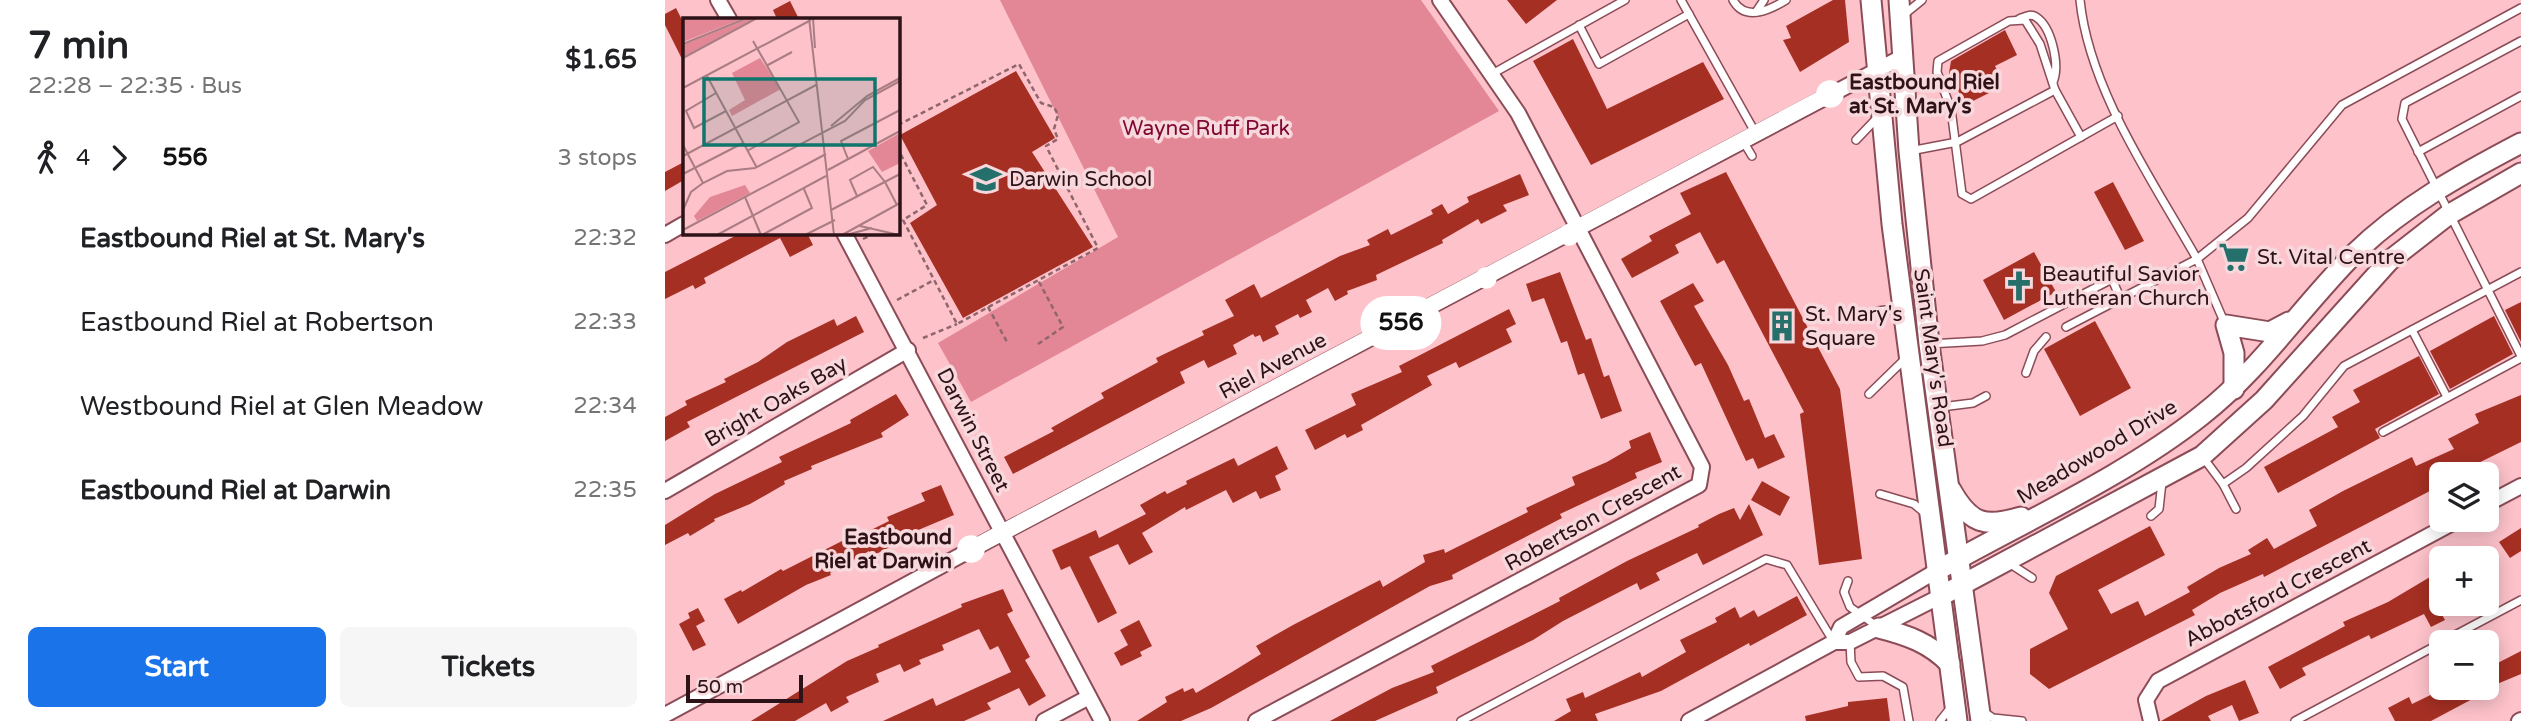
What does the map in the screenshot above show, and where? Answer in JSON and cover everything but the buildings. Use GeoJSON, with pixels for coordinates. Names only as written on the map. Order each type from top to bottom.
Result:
{"type":"FeatureCollection","features":[{"type":"Feature","properties":{"kind":"main road","name":"Saint Mary's Road"},"geometry":{"type":"LineString","coordinates":[[1871,0],[1903,308],[1956,712]]}},
{"type":"Feature","properties":{"kind":"main road","name":"Saint Mary's Road"},"geometry":{"type":"LineString","coordinates":[[1899,0],[1909,151],[1929,344],[1981,715]]}},
{"type":"Feature","properties":{"kind":"main road","name":"Meadowood Drive"},"geometry":{"type":"LineString","coordinates":[[1938,570],[2162,445],[2234,389],[2363,246],[2435,190],[2521,142]]}},
{"type":"Feature","properties":{"kind":"main road"},"geometry":{"type":"LineString","coordinates":[[1941,596],[2202,456],[2273,391],[2389,261],[2448,215],[2521,173]]}},
{"type":"Feature","properties":{"kind":"main road"},"geometry":{"type":"LineString","coordinates":[[2234,389],[2234,353],[2226,325],[2270,332],[2296,318]]}},
{"type":"Feature","properties":{"kind":"main road"},"geometry":{"type":"LineString","coordinates":[[1948,483],[1961,508],[1973,519],[1988,523],[2049,509]]}},
{"type":"Feature","properties":{"kind":"main road"},"geometry":{"type":"LineString","coordinates":[[1879,628],[1919,640],[1938,651],[1950,664]]}},
{"type":"Feature","properties":{"kind":"street"},"geometry":{"type":"LineString","coordinates":[[718,0],[728,18]]}},
{"type":"Feature","properties":{"kind":"street"},"geometry":{"type":"LineString","coordinates":[[1440,0],[1518,113],[1576,231]]}},
{"type":"Feature","properties":{"kind":"street","name":"Riel Avenue"},"geometry":{"type":"LineString","coordinates":[[665,715],[1002,533],[1902,57]]}},
{"type":"Feature","properties":{"kind":"street"},"geometry":{"type":"LineString","coordinates":[[665,234],[683,225]]}},
{"type":"Feature","properties":{"kind":"street","name":"Robertson Crescent"},"geometry":{"type":"LineString","coordinates":[[1256,721],[1699,485],[1702,467],[1576,231]]}},
{"type":"Feature","properties":{"kind":"street","name":"Darwin Street"},"geometry":{"type":"LineString","coordinates":[[845,234],[1103,721]]}},
{"type":"Feature","properties":{"kind":"street","name":"Bright Oaks Bay"},"geometry":{"type":"LineString","coordinates":[[665,491],[908,350]]}},
{"type":"Feature","properties":{"kind":"street"},"geometry":{"type":"LineString","coordinates":[[2499,498],[2521,486]]}},
{"type":"Feature","properties":{"kind":"street","name":"Abbotsford Crescent"},"geometry":{"type":"LineString","coordinates":[[2151,721],[2146,700],[2158,681],[2436,532]]}},
{"type":"Feature","properties":{"kind":"street"},"geometry":{"type":"LineString","coordinates":[[1834,642],[1841,627],[1938,570]]}},
{"type":"Feature","properties":{"kind":"street"},"geometry":{"type":"LineString","coordinates":[[1689,721],[1834,642],[1850,642],[1941,596]]}},
{"type":"Feature","properties":{"kind":"street"},"geometry":{"type":"LineString","coordinates":[[1044,721],[1089,697]]}},
{"type":"Feature","properties":{"kind":"lane"},"geometry":{"type":"LineString","coordinates":[[1492,74],[1625,0]]}},
{"type":"Feature","properties":{"kind":"lane"},"geometry":{"type":"LineString","coordinates":[[1681,0],[1749,137],[1752,156]]}},
{"type":"Feature","properties":{"kind":"lane"},"geometry":{"type":"LineString","coordinates":[[1733,0],[1737,8],[1756,12],[1770,10],[1787,0]]}},
{"type":"Feature","properties":{"kind":"lane"},"geometry":{"type":"LineString","coordinates":[[1756,12],[1764,0]]}},
{"type":"Feature","properties":{"kind":"lane"},"geometry":{"type":"LineString","coordinates":[[1901,26],[1907,9],[1922,0]]}},
{"type":"Feature","properties":{"kind":"lane"},"geometry":{"type":"LineString","coordinates":[[2080,0],[2083,32],[2100,84],[2197,259],[2226,325]]}},
{"type":"Feature","properties":{"kind":"lane"},"geometry":{"type":"LineString","coordinates":[[2066,327],[2197,259],[2248,218],[2342,105],[2521,8]]}},
{"type":"Feature","properties":{"kind":"lane"},"geometry":{"type":"LineString","coordinates":[[1579,25],[1599,64],[1689,14]]}},
{"type":"Feature","properties":{"kind":"lane"},"geometry":{"type":"LineString","coordinates":[[2081,136],[2054,86],[2036,36],[2025,20],[2019,19],[1938,61],[1937,72],[1951,109],[1957,142],[1962,194],[1971,199],[2118,116]]}},
{"type":"Feature","properties":{"kind":"lane"},"geometry":{"type":"LineString","coordinates":[[2383,432],[2521,357],[2435,190],[2402,119],[2405,103],[2521,41]]}},
{"type":"Feature","properties":{"kind":"lane"},"geometry":{"type":"LineString","coordinates":[[1909,151],[1929,150],[1957,142],[2054,86]]}},
{"type":"Feature","properties":{"kind":"lane"},"geometry":{"type":"LineString","coordinates":[[2418,152],[2521,96]]}},
{"type":"Feature","properties":{"kind":"lane"},"geometry":{"type":"LineString","coordinates":[[1856,140],[1874,123],[1881,108]]}},
{"type":"Feature","properties":{"kind":"lane"},"geometry":{"type":"LineString","coordinates":[[2223,484],[2246,468],[2303,416],[2344,366],[2521,272]]}},
{"type":"Feature","properties":{"kind":"lane"},"geometry":{"type":"LineString","coordinates":[[1929,344],[1982,341],[2005,335],[2112,279],[2121,300]]}},
{"type":"Feature","properties":{"kind":"lane"},"geometry":{"type":"LineString","coordinates":[[1878,311],[1903,308]]}},
{"type":"Feature","properties":{"kind":"lane"},"geometry":{"type":"LineString","coordinates":[[2412,330],[2447,397]]}},
{"type":"Feature","properties":{"kind":"lane"},"geometry":{"type":"LineString","coordinates":[[2026,373],[2034,351],[2046,337]]}},
{"type":"Feature","properties":{"kind":"lane"},"geometry":{"type":"LineString","coordinates":[[1869,394],[1909,355]]}},
{"type":"Feature","properties":{"kind":"lane"},"geometry":{"type":"LineString","coordinates":[[1937,408],[1973,403],[1986,396]]}},
{"type":"Feature","properties":{"kind":"lane"},"geometry":{"type":"LineString","coordinates":[[2202,456],[2223,484],[2236,509]]}},
{"type":"Feature","properties":{"kind":"lane"},"geometry":{"type":"LineString","coordinates":[[2151,516],[2159,509],[2163,477]]}},
{"type":"Feature","properties":{"kind":"lane"},"geometry":{"type":"LineString","coordinates":[[1880,494],[1914,504],[1931,519]]}},
{"type":"Feature","properties":{"kind":"lane"},"geometry":{"type":"LineString","coordinates":[[1461,721],[1766,559],[1787,565],[1834,642]]}},
{"type":"Feature","properties":{"kind":"lane"},"geometry":{"type":"LineString","coordinates":[[2005,561],[2032,578]]}},
{"type":"Feature","properties":{"kind":"lane"},"geometry":{"type":"LineString","coordinates":[[1848,581],[1845,597],[1850,607],[1879,628]]}},
{"type":"Feature","properties":{"kind":"lane"},"geometry":{"type":"LineString","coordinates":[[2465,630],[2521,600]]}},
{"type":"Feature","properties":{"kind":"lane"},"geometry":{"type":"LineString","coordinates":[[1850,642],[1851,662],[1859,677],[1883,676],[1896,680],[1903,687],[1909,721]]}},
{"type":"Feature","properties":{"kind":"lane"},"geometry":{"type":"LineString","coordinates":[[2295,721],[2429,649]]}},
{"type":"Feature","properties":{"kind":"lane"},"geometry":{"type":"LineString","coordinates":[[1940,721],[1956,712]]}},
{"type":"Feature","properties":{"kind":"lane"},"geometry":{"type":"LineString","coordinates":[[1981,715],[2022,721]]}},
{"type":"Feature","properties":{"kind":"path"},"geometry":{"type":"LineString","coordinates":[[899,124],[1019,64],[1041,103],[1054,107],[1058,115],[1053,129],[1058,139],[1046,146],[1098,244],[1098,248],[957,324],[923,338]]}},
{"type":"Feature","properties":{"kind":"path"},"geometry":{"type":"LineString","coordinates":[[899,151],[927,205],[899,222]]}},
{"type":"Feature","properties":{"kind":"path"},"geometry":{"type":"LineString","coordinates":[[903,220],[957,324]]}},
{"type":"Feature","properties":{"kind":"path"},"geometry":{"type":"LineString","coordinates":[[884,305],[935,280]]}},
{"type":"Feature","properties":{"kind":"path"},"geometry":{"type":"LineString","coordinates":[[1038,280],[1063,327],[1038,344]]}},
{"type":"Feature","properties":{"kind":"path"},"geometry":{"type":"LineString","coordinates":[[988,307],[1007,342]]}},
{"type":"Feature","properties":{"kind":"green space","name":"Wayne Ruff Park"},"geometry":{"type":"Polygon","coordinates":[[[1000,0],[1421,0],[1499,111],[971,402],[938,343],[1118,237],[1000,0]]]}},
{"type":"Feature","properties":{"kind":"bus line","name":"556"},"geometry":{"type":"LineString","coordinates":[[971,549],[1576,231],[1830,94]]}},
{"type":"Feature","properties":{"kind":"place","name":"Eastbound Riel at St. Mary's"},"geometry":{"type":"Point","coordinates":[1830,94]}},
{"type":"Feature","properties":{"kind":"place","name":"Darwin School"},"geometry":{"type":"Point","coordinates":[986,179]}},
{"type":"Feature","properties":{"kind":"place","name":"St. Vital Centre"},"geometry":{"type":"Point","coordinates":[2234,257]}},
{"type":"Feature","properties":{"kind":"place","name":"Beautiful Savior Lutheran Church"},"geometry":{"type":"Point","coordinates":[2019,286]}},
{"type":"Feature","properties":{"kind":"place","name":"St. Mary's Square"},"geometry":{"type":"Point","coordinates":[1782,326]}},
{"type":"Feature","properties":{"kind":"place","name":"Eastbound Riel at Darwin"},"geometry":{"type":"Point","coordinates":[971,549]}}]}
